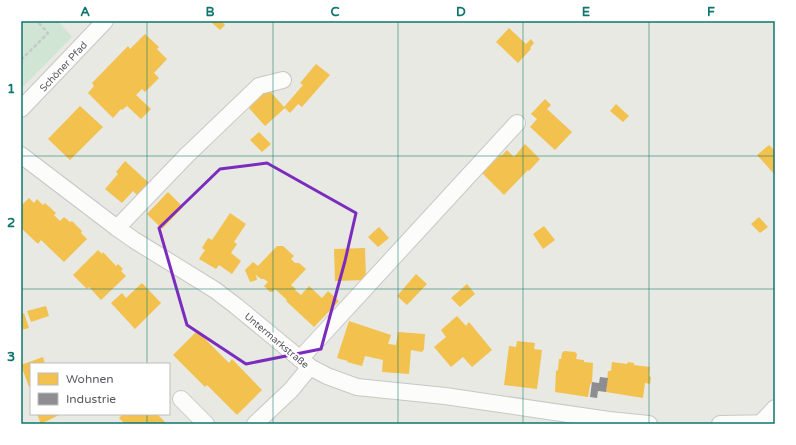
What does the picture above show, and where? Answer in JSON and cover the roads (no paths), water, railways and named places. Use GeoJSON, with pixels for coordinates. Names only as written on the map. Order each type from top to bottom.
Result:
{"type":"FeatureCollection","features":[{"type":"Feature","properties":{"kind":"street","name":"Schöner Pfad"},"geometry":{"type":"LineString","coordinates":[[21,110],[104,21]]}},
{"type":"Feature","properties":{"kind":"street"},"geometry":{"type":"LineString","coordinates":[[117,228],[186,156],[259,86],[283,80]]}},
{"type":"Feature","properties":{"kind":"street"},"geometry":{"type":"LineString","coordinates":[[255,424],[291,390],[305,363],[517,123]]}},
{"type":"Feature","properties":{"kind":"street","name":"Untermarkstraße"},"geometry":{"type":"LineString","coordinates":[[21,155],[134,240],[216,290],[305,363],[327,376],[357,387],[445,396],[617,421],[649,424]]}},
{"type":"Feature","properties":{"kind":"street"},"geometry":{"type":"LineString","coordinates":[[181,398],[206,424]]}},
{"type":"Feature","properties":{"kind":"street"},"geometry":{"type":"LineString","coordinates":[[720,424],[768,423],[775,408]]}}]}
